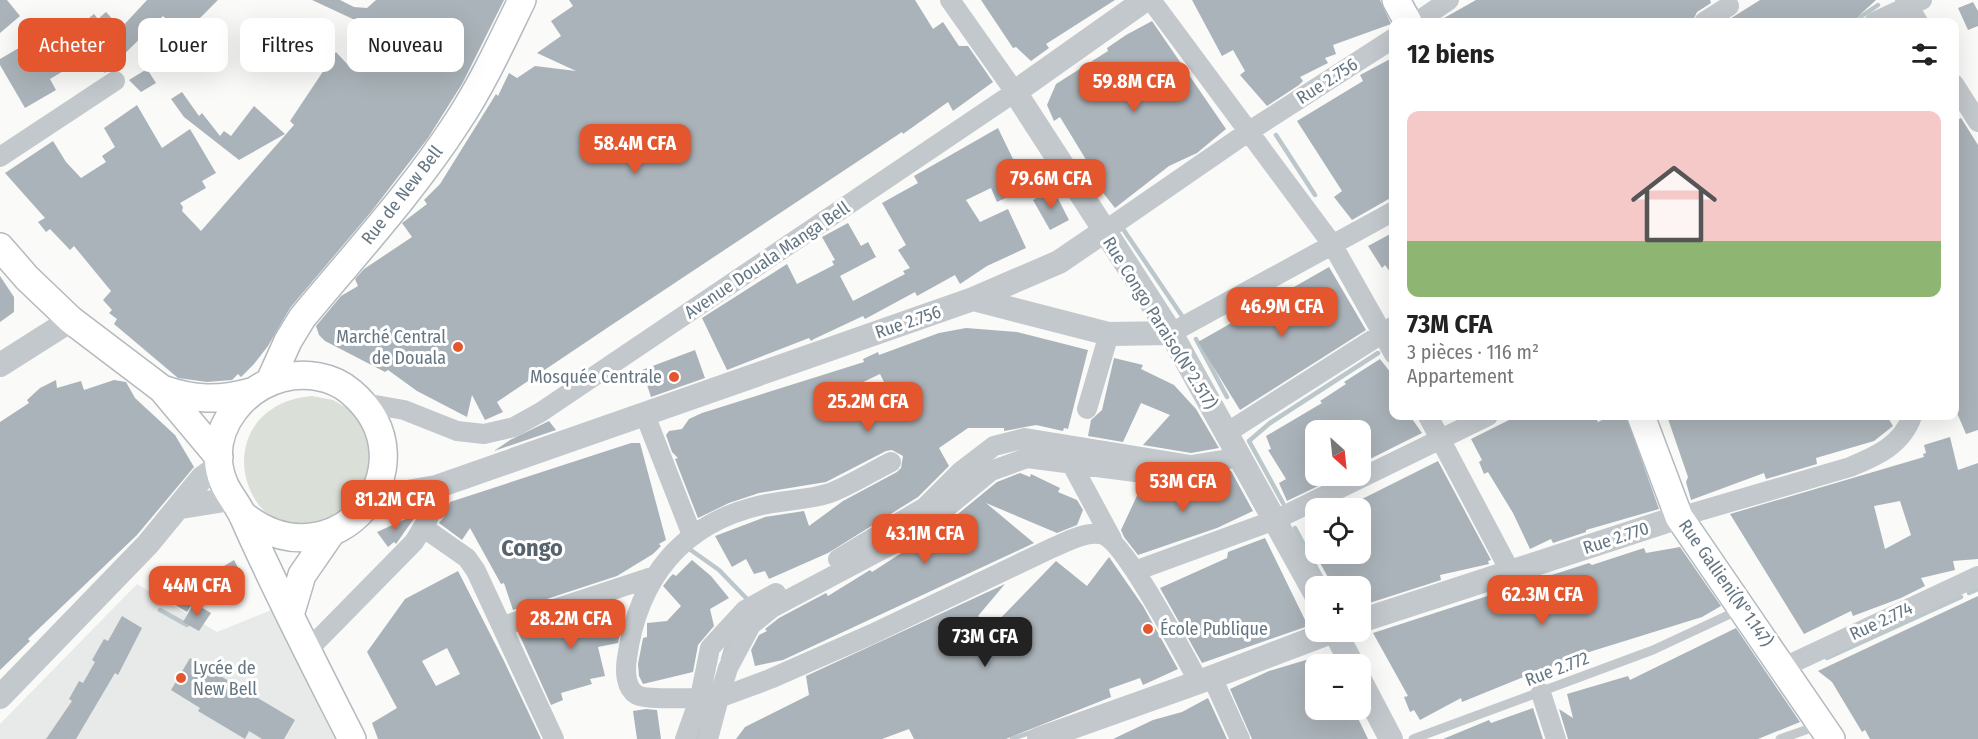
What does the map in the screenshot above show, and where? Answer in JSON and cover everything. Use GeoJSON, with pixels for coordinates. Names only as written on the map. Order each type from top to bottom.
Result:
{"type":"FeatureCollection","features":[{"type":"Feature","properties":{"kind":"main road","name":"Rue de New Bell"},"geometry":{"type":"LineString","coordinates":[[260,387],[302,318],[432,160],[486,76],[522,0]]}},
{"type":"Feature","properties":{"kind":"main road"},"geometry":{"type":"LineString","coordinates":[[1396,0],[1406,18]]}},
{"type":"Feature","properties":{"kind":"main road"},"geometry":{"type":"LineString","coordinates":[[0,246],[27,278],[71,320],[162,389],[219,462],[263,564],[352,739]]}},
{"type":"Feature","properties":{"kind":"main road"},"geometry":{"type":"LineString","coordinates":[[162,389],[200,400],[230,398],[290,376],[310,375],[330,380],[348,389],[364,403],[375,420],[382,439],[384,459],[380,479],[372,498],[347,525],[331,533],[300,539],[284,537],[269,533],[237,507]]}},
{"type":"Feature","properties":{"kind":"main road"},"geometry":{"type":"LineString","coordinates":[[219,462],[227,421],[260,387]]}},
{"type":"Feature","properties":{"kind":"main road","name":"Rue Gallieni(N°1.147)"},"geometry":{"type":"LineString","coordinates":[[1643,420],[1679,517],[1784,667],[1826,732]]}},
{"type":"Feature","properties":{"kind":"main road"},"geometry":{"type":"LineString","coordinates":[[290,615],[302,575],[331,533]]}},
{"type":"Feature","properties":{"kind":"street","name":"Rue Congo Paraiso(N°2.517)"},"geometry":{"type":"LineString","coordinates":[[950,0],[1015,92],[1103,232],[1172,333],[1306,576]]}},
{"type":"Feature","properties":{"kind":"street","name":"Avenue Douala Manga Bell"},"geometry":{"type":"LineString","coordinates":[[364,403],[404,410],[457,431],[484,434],[514,427],[541,412],[1015,92],[1145,0]]}},
{"type":"Feature","properties":{"kind":"street"},"geometry":{"type":"LineString","coordinates":[[1151,0],[1332,244],[1388,330],[1228,432]]}},
{"type":"Feature","properties":{"kind":"street"},"geometry":{"type":"LineString","coordinates":[[1423,18],[1449,0]]}},
{"type":"Feature","properties":{"kind":"street"},"geometry":{"type":"LineString","coordinates":[[1710,18],[1729,6]]}},
{"type":"Feature","properties":{"kind":"street"},"geometry":{"type":"LineString","coordinates":[[1885,18],[1914,7]]}},
{"type":"Feature","properties":{"kind":"street","name":"Rue 2.756"},"geometry":{"type":"LineString","coordinates":[[372,498],[436,487],[973,299],[1059,262],[1248,132],[1389,41]]}},
{"type":"Feature","properties":{"kind":"street"},"geometry":{"type":"LineString","coordinates":[[0,157],[115,81]]}},
{"type":"Feature","properties":{"kind":"street"},"geometry":{"type":"LineString","coordinates":[[1959,92],[1978,122]]}},
{"type":"Feature","properties":{"kind":"street"},"geometry":{"type":"LineString","coordinates":[[973,299],[1109,334],[1172,333],[1389,214]]}},
{"type":"Feature","properties":{"kind":"street"},"geometry":{"type":"LineString","coordinates":[[0,364],[71,320]]}},
{"type":"Feature","properties":{"kind":"street"},"geometry":{"type":"LineString","coordinates":[[1087,409],[1109,334]]}},
{"type":"Feature","properties":{"kind":"street"},"geometry":{"type":"LineString","coordinates":[[645,415],[692,536]]}},
{"type":"Feature","properties":{"kind":"street"},"geometry":{"type":"LineString","coordinates":[[1430,420],[1510,572]]}},
{"type":"Feature","properties":{"kind":"street"},"geometry":{"type":"LineString","coordinates":[[1135,571],[1275,520],[1479,420]]}},
{"type":"Feature","properties":{"kind":"street","name":"Rue 2.770"},"geometry":{"type":"LineString","coordinates":[[1371,617],[1679,517],[1850,467],[1876,456],[1901,436],[1910,420]]}},
{"type":"Feature","properties":{"kind":"street"},"geometry":{"type":"LineString","coordinates":[[708,739],[710,648],[745,610],[832,563],[924,507],[960,472],[994,446],[1025,438],[1191,465],[1209,465],[1241,458]]}},
{"type":"Feature","properties":{"kind":"street"},"geometry":{"type":"LineString","coordinates":[[686,739],[751,625],[772,608],[891,545],[934,518],[992,471],[1027,458],[1143,473],[1179,482],[1190,478],[1209,465]]}},
{"type":"Feature","properties":{"kind":"street"},"geometry":{"type":"LineString","coordinates":[[0,697],[134,559],[181,507],[201,478],[219,462]]}},
{"type":"Feature","properties":{"kind":"street"},"geometry":{"type":"LineString","coordinates":[[891,462],[829,493],[761,505],[733,514],[692,536],[668,557],[655,576],[631,627],[625,671],[629,687],[638,695],[654,698],[710,697],[770,680],[1052,548],[1089,534],[1100,534],[1112,539]]}},
{"type":"Feature","properties":{"kind":"street"},"geometry":{"type":"LineString","coordinates":[[1071,463],[1112,539],[1206,680],[1240,739]]}},
{"type":"Feature","properties":{"kind":"street"},"geometry":{"type":"LineString","coordinates":[[307,651],[414,542],[424,528],[436,487]]}},
{"type":"Feature","properties":{"kind":"street"},"geometry":{"type":"LineString","coordinates":[[181,507],[237,507]]}},
{"type":"Feature","properties":{"kind":"street"},"geometry":{"type":"LineString","coordinates":[[424,528],[467,558],[476,571],[554,739]]}},
{"type":"Feature","properties":{"kind":"street"},"geometry":{"type":"LineString","coordinates":[[503,626],[655,576]]}},
{"type":"Feature","properties":{"kind":"street","name":"Rue 2.774"},"geometry":{"type":"LineString","coordinates":[[1784,667],[1978,576]]}},
{"type":"Feature","properties":{"kind":"street"},"geometry":{"type":"LineString","coordinates":[[1039,739],[1206,680],[1305,642]]}},
{"type":"Feature","properties":{"kind":"street"},"geometry":{"type":"LineString","coordinates":[[1541,693],[1556,739]]}},
{"type":"Feature","properties":{"kind":"street"},"geometry":{"type":"LineString","coordinates":[[1371,701],[1391,739]]}},
{"type":"Feature","properties":{"kind":"lane","name":"Rue 2.772"},"geometry":{"type":"LineString","coordinates":[[1413,739],[1653,650],[1743,608]]}},
{"type":"Feature","properties":{"kind":"lane"},"geometry":{"type":"LineString","coordinates":[[1780,739],[1826,732]]}},
{"type":"Feature","properties":{"kind":"shaded area"},"geometry":{"type":"Polygon","coordinates":[[[312,396],[333,400],[352,411],[376,448],[371,492],[318,529],[278,521],[261,508],[246,479],[244,464],[245,448],[259,420],[282,403],[312,396]]]}},
{"type":"Feature","properties":{"kind":"shaded area","name":"Lycée de New Bell"},"geometry":{"type":"Polygon","coordinates":[[[137,584],[217,632],[281,606],[347,739],[0,739],[0,724],[137,584]]]}},
{"type":"Feature","properties":{"kind":"building"},"geometry":{"type":"Polygon","coordinates":[[[0,0],[7,0],[20,16],[0,33],[0,0]]]}},
{"type":"Feature","properties":{"kind":"building"},"geometry":{"type":"Polygon","coordinates":[[[147,0],[218,0],[200,18],[165,18],[163,16],[161,18],[138,18],[138,41],[126,52],[126,23],[147,0]]]}},
{"type":"Feature","properties":{"kind":"building"},"geometry":{"type":"Polygon","coordinates":[[[312,0],[340,0],[354,7],[367,8],[376,0],[504,0],[462,84],[428,138],[371,212],[290,308],[268,346],[254,364],[241,377],[238,374],[232,380],[207,382],[178,378],[114,324],[117,319],[109,313],[112,310],[103,300],[111,291],[74,246],[70,250],[50,229],[46,232],[38,222],[45,218],[5,173],[53,141],[66,162],[81,178],[106,162],[102,156],[115,147],[104,128],[137,105],[162,148],[190,129],[216,173],[202,181],[206,188],[180,203],[183,207],[182,211],[201,231],[294,125],[290,121],[323,72],[335,72],[336,52],[347,64],[347,72],[464,72],[464,18],[351,18],[312,0]]]}},
{"type":"Feature","properties":{"kind":"building"},"geometry":{"type":"Polygon","coordinates":[[[569,0],[915,0],[933,29],[943,22],[959,46],[968,46],[993,82],[953,111],[948,102],[497,402],[503,412],[485,420],[472,395],[467,417],[417,391],[388,370],[385,372],[325,341],[319,335],[316,326],[341,296],[358,286],[355,279],[364,269],[412,237],[402,223],[427,204],[424,200],[440,184],[496,94],[498,96],[509,73],[517,78],[535,66],[576,71],[537,53],[561,36],[551,21],[573,6],[569,0]]]}},
{"type":"Feature","properties":{"kind":"building"},"geometry":{"type":"Polygon","coordinates":[[[981,0],[1115,0],[1046,44],[1049,48],[1031,61],[1016,47],[1013,48],[981,0]]]}},
{"type":"Feature","properties":{"kind":"building"},"geometry":{"type":"Polygon","coordinates":[[[1192,0],[1380,0],[1389,20],[1389,25],[1333,45],[1336,54],[1325,58],[1328,63],[1300,77],[1303,81],[1299,85],[1267,106],[1240,75],[1245,71],[1233,50],[1222,56],[1192,0]]]}},
{"type":"Feature","properties":{"kind":"building"},"geometry":{"type":"Polygon","coordinates":[[[1476,0],[1710,0],[1711,3],[1697,12],[1694,18],[1444,18],[1476,0]]]}},
{"type":"Feature","properties":{"kind":"building"},"geometry":{"type":"Polygon","coordinates":[[[1760,0],[1876,0],[1856,18],[1731,18],[1760,0]]]}},
{"type":"Feature","properties":{"kind":"building"},"geometry":{"type":"Polygon","coordinates":[[[1973,2],[1978,11],[1978,26],[1968,30],[1958,8],[1973,2]]]}},
{"type":"Feature","properties":{"kind":"building"},"geometry":{"type":"Polygon","coordinates":[[[106,12],[112,18],[99,18],[106,12]]]}},
{"type":"Feature","properties":{"kind":"building"},"geometry":{"type":"Polygon","coordinates":[[[1152,21],[1226,129],[1197,153],[1169,166],[1115,208],[1096,184],[1099,181],[1060,117],[1054,121],[1047,105],[1056,84],[1108,51],[1107,48],[1126,35],[1152,21]]]}},
{"type":"Feature","properties":{"kind":"building"},"geometry":{"type":"Polygon","coordinates":[[[18,48],[18,72],[62,72],[50,79],[56,90],[25,108],[0,65],[0,59],[18,48]]]}},
{"type":"Feature","properties":{"kind":"building"},"geometry":{"type":"Polygon","coordinates":[[[1389,60],[1389,199],[1352,220],[1334,197],[1342,191],[1297,121],[1363,81],[1360,75],[1389,60]]]}},
{"type":"Feature","properties":{"kind":"building"},"geometry":{"type":"Polygon","coordinates":[[[142,72],[149,72],[156,83],[141,92],[129,80],[142,72]]]}},
{"type":"Feature","properties":{"kind":"building"},"geometry":{"type":"Polygon","coordinates":[[[182,92],[199,116],[202,113],[220,136],[224,131],[231,136],[254,106],[285,134],[239,160],[184,117],[171,99],[182,92]]]}},
{"type":"Feature","properties":{"kind":"building"},"geometry":{"type":"Polygon","coordinates":[[[1961,118],[1978,145],[1978,430],[1966,434],[1959,418],[1959,119],[1961,118]]]}},
{"type":"Feature","properties":{"kind":"building"},"geometry":{"type":"Polygon","coordinates":[[[998,128],[1027,188],[997,202],[991,188],[966,200],[980,222],[1008,209],[1026,248],[987,266],[960,284],[955,275],[917,296],[915,292],[865,319],[863,316],[811,341],[809,338],[727,370],[702,318],[787,264],[797,284],[834,265],[832,261],[835,260],[822,237],[848,223],[861,246],[868,242],[876,257],[840,276],[853,301],[905,274],[903,271],[910,268],[898,250],[906,245],[882,203],[918,183],[914,176],[998,128]]]}},
{"type":"Feature","properties":{"kind":"building"},"geometry":{"type":"Polygon","coordinates":[[[1053,189],[1069,220],[1050,230],[1033,200],[1053,189]]]}},
{"type":"Feature","properties":{"kind":"building"},"geometry":{"type":"Polygon","coordinates":[[[1389,235],[1389,270],[1385,265],[1382,268],[1368,246],[1389,235]]]}},
{"type":"Feature","properties":{"kind":"building"},"geometry":{"type":"Polygon","coordinates":[[[1329,267],[1366,330],[1240,410],[1198,342],[1329,267]]]}},
{"type":"Feature","properties":{"kind":"building"},"geometry":{"type":"Polygon","coordinates":[[[0,276],[14,297],[14,312],[0,322],[0,276]]]}},
{"type":"Feature","properties":{"kind":"building"},"geometry":{"type":"Polygon","coordinates":[[[966,328],[1017,332],[1088,350],[1068,429],[1064,428],[1063,431],[1036,425],[1004,431],[1004,428],[968,428],[939,448],[949,466],[918,497],[828,553],[769,579],[765,571],[754,574],[746,559],[732,567],[715,536],[765,517],[804,511],[809,526],[843,501],[897,472],[901,468],[903,456],[892,450],[886,451],[826,482],[759,493],[729,503],[698,518],[675,459],[678,458],[672,452],[666,435],[669,431],[682,429],[689,419],[702,413],[864,362],[863,359],[878,352],[879,355],[939,333],[966,328]],[[880,374],[859,384],[870,416],[896,406],[880,374]]]}},
{"type":"Feature","properties":{"kind":"building","name":"Mosquée Centrale"},"geometry":{"type":"Polygon","coordinates":[[[695,350],[705,378],[651,397],[642,370],[695,350]]]}},
{"type":"Feature","properties":{"kind":"building"},"geometry":{"type":"Polygon","coordinates":[[[1114,358],[1143,365],[1141,369],[1174,385],[1196,409],[1219,448],[1191,453],[1143,445],[1170,415],[1141,403],[1123,442],[1088,436],[1091,420],[1102,410],[1114,358]]]}},
{"type":"Feature","properties":{"kind":"building"},"geometry":{"type":"Polygon","coordinates":[[[1380,359],[1389,371],[1389,420],[1413,420],[1422,433],[1371,458],[1371,420],[1305,420],[1305,486],[1318,486],[1287,501],[1279,483],[1286,479],[1268,450],[1271,449],[1266,436],[1322,403],[1320,401],[1346,384],[1344,382],[1380,359]]]}},
{"type":"Feature","properties":{"kind":"building"},"geometry":{"type":"Polygon","coordinates":[[[56,380],[57,388],[81,381],[84,390],[114,380],[126,382],[135,398],[175,435],[194,467],[137,535],[28,639],[30,641],[0,670],[0,422],[29,403],[27,400],[40,388],[56,380]]]}},
{"type":"Feature","properties":{"kind":"building"},"geometry":{"type":"Polygon","coordinates":[[[1509,420],[1597,420],[1598,422],[1627,420],[1659,509],[1586,530],[1586,532],[1553,543],[1551,539],[1530,549],[1513,513],[1488,472],[1484,474],[1479,462],[1482,460],[1471,439],[1509,420]]]}},
{"type":"Feature","properties":{"kind":"building"},"geometry":{"type":"Polygon","coordinates":[[[1668,420],[1889,420],[1893,426],[1874,441],[1816,458],[1817,464],[1766,479],[1764,473],[1691,500],[1686,482],[1688,477],[1668,420]]]}},
{"type":"Feature","properties":{"kind":"building"},"geometry":{"type":"Polygon","coordinates":[[[549,421],[556,430],[494,451],[510,440],[549,421]]]}},
{"type":"Feature","properties":{"kind":"building"},"geometry":{"type":"Polygon","coordinates":[[[1950,437],[1958,470],[1978,463],[1978,559],[1953,561],[1955,570],[1921,578],[1925,586],[1901,598],[1853,616],[1851,611],[1804,634],[1730,514],[1924,457],[1923,454],[1926,453],[1924,445],[1950,437]],[[1900,501],[1874,506],[1885,549],[1911,535],[1900,501]]]}},
{"type":"Feature","properties":{"kind":"building"},"geometry":{"type":"Polygon","coordinates":[[[631,443],[640,443],[666,540],[659,544],[661,546],[653,554],[617,576],[513,610],[504,583],[501,584],[470,528],[462,540],[439,523],[445,516],[450,502],[631,443]]]}},
{"type":"Feature","properties":{"kind":"building"},"geometry":{"type":"Polygon","coordinates":[[[1438,461],[1491,560],[1488,561],[1489,564],[1440,575],[1441,580],[1371,602],[1371,576],[1327,576],[1321,564],[1371,564],[1371,498],[1364,498],[1438,461]]]}},
{"type":"Feature","properties":{"kind":"building"},"geometry":{"type":"Polygon","coordinates":[[[1231,471],[1253,511],[1217,528],[1138,555],[1124,537],[1121,530],[1142,485],[1177,494],[1197,488],[1219,493],[1220,490],[1205,482],[1220,472],[1231,471]]]}},
{"type":"Feature","properties":{"kind":"building"},"geometry":{"type":"Polygon","coordinates":[[[1020,473],[1030,477],[1031,474],[1060,488],[1058,492],[1077,500],[1083,510],[1077,525],[1057,533],[986,503],[1034,543],[783,660],[755,666],[751,650],[759,635],[767,631],[765,629],[779,618],[826,593],[828,596],[870,570],[872,572],[942,527],[997,482],[1020,473]]]}},
{"type":"Feature","properties":{"kind":"building"},"geometry":{"type":"Polygon","coordinates":[[[417,514],[396,544],[394,542],[388,547],[377,532],[417,514]]]}},
{"type":"Feature","properties":{"kind":"building"},"geometry":{"type":"Polygon","coordinates":[[[1265,538],[1305,620],[1305,627],[1202,663],[1160,588],[1227,558],[1228,552],[1265,538]]]}},
{"type":"Feature","properties":{"kind":"building"},"geometry":{"type":"Polygon","coordinates":[[[1680,547],[1721,606],[1702,617],[1586,653],[1587,657],[1548,669],[1548,667],[1462,702],[1461,698],[1420,720],[1414,710],[1410,712],[1404,697],[1408,696],[1373,633],[1589,563],[1592,565],[1644,548],[1646,553],[1680,547]]]}},
{"type":"Feature","properties":{"kind":"building"},"geometry":{"type":"Polygon","coordinates":[[[1109,557],[1143,606],[1178,669],[1143,685],[1140,678],[1109,689],[1111,697],[1006,739],[914,739],[909,729],[882,739],[736,739],[745,727],[809,695],[806,676],[1005,584],[978,616],[991,628],[1056,561],[1087,586],[1109,557]]]}},
{"type":"Feature","properties":{"kind":"building"},"geometry":{"type":"Polygon","coordinates":[[[234,560],[241,573],[222,585],[214,572],[234,560]]]}},
{"type":"Feature","properties":{"kind":"building"},"geometry":{"type":"Polygon","coordinates":[[[692,560],[711,576],[729,598],[710,609],[714,626],[698,645],[693,672],[643,684],[639,676],[638,664],[643,638],[647,637],[647,623],[667,621],[681,606],[663,586],[673,574],[676,576],[692,560]]]}},
{"type":"Feature","properties":{"kind":"building"},"geometry":{"type":"Polygon","coordinates":[[[458,571],[541,739],[378,739],[372,723],[397,708],[367,652],[405,599],[458,571]],[[447,648],[422,661],[436,686],[460,674],[447,648]]]}},
{"type":"Feature","properties":{"kind":"building"},"geometry":{"type":"Polygon","coordinates":[[[177,583],[197,595],[187,612],[169,601],[177,583]]]}},
{"type":"Feature","properties":{"kind":"building"},"geometry":{"type":"Polygon","coordinates":[[[1978,596],[1978,739],[1870,739],[1865,730],[1862,732],[1832,682],[1818,671],[1978,596]]]}},
{"type":"Feature","properties":{"kind":"building"},"geometry":{"type":"Polygon","coordinates":[[[613,602],[620,633],[618,643],[598,647],[605,676],[590,679],[592,684],[561,693],[563,700],[551,705],[519,634],[613,602]]]}},
{"type":"Feature","properties":{"kind":"building"},"geometry":{"type":"Polygon","coordinates":[[[194,603],[211,613],[199,631],[183,622],[194,603]]]}},
{"type":"Feature","properties":{"kind":"building"},"geometry":{"type":"Polygon","coordinates":[[[122,616],[142,628],[118,675],[115,673],[76,739],[46,739],[72,701],[69,699],[79,681],[83,683],[104,639],[108,641],[122,616]]]}},
{"type":"Feature","properties":{"kind":"building"},"geometry":{"type":"Polygon","coordinates":[[[1736,628],[1800,722],[1758,739],[1568,739],[1559,709],[1573,718],[1567,694],[1628,676],[1630,680],[1736,628]]]}},
{"type":"Feature","properties":{"kind":"building"},"geometry":{"type":"Polygon","coordinates":[[[190,658],[295,720],[284,739],[262,739],[249,731],[245,739],[198,711],[200,708],[171,690],[190,658]]]}},
{"type":"Feature","properties":{"kind":"building"},"geometry":{"type":"Polygon","coordinates":[[[1305,660],[1305,720],[1359,720],[1368,739],[1252,739],[1230,689],[1269,671],[1305,660]]]}},
{"type":"Feature","properties":{"kind":"building"},"geometry":{"type":"Polygon","coordinates":[[[1208,698],[1227,739],[1113,739],[1153,720],[1182,712],[1208,698]]]}},
{"type":"Feature","properties":{"kind":"building"},"geometry":{"type":"Polygon","coordinates":[[[1533,708],[1543,739],[1443,739],[1489,720],[1491,723],[1533,708]]]}},
{"type":"Feature","properties":{"kind":"building"},"geometry":{"type":"Polygon","coordinates":[[[657,710],[661,739],[637,739],[633,711],[657,710]]]}},
{"type":"Feature","properties":{"kind":"waterway"},"geometry":{"type":"LineString","coordinates":[[1859,18],[1878,5]]}},
{"type":"Feature","properties":{"kind":"waterway"},"geometry":{"type":"LineString","coordinates":[[1276,135],[1315,195]]}},
{"type":"Feature","properties":{"kind":"waterway"},"geometry":{"type":"LineString","coordinates":[[1121,226],[1182,316]]}},
{"type":"Feature","properties":{"kind":"waterway"},"geometry":{"type":"LineString","coordinates":[[1196,339],[1227,397]]}},
{"type":"Feature","properties":{"kind":"waterway"},"geometry":{"type":"LineString","coordinates":[[1283,503],[1249,441],[1270,423],[1378,353]]}},
{"type":"Feature","properties":{"kind":"waterway"},"geometry":{"type":"LineString","coordinates":[[1295,528],[1321,576]]}},
{"type":"Feature","properties":{"kind":"waterway"},"geometry":{"type":"LineString","coordinates":[[688,548],[719,570],[749,601]]}},
{"type":"Feature","properties":{"kind":"waterway"},"geometry":{"type":"LineString","coordinates":[[1969,593],[1978,589]]}},
{"type":"Feature","properties":{"kind":"waterway"},"geometry":{"type":"LineString","coordinates":[[1827,658],[1961,597]]}},
{"type":"Feature","properties":{"kind":"waterway"},"geometry":{"type":"LineString","coordinates":[[160,610],[187,625]]}},
{"type":"Feature","properties":{"kind":"waterway"},"geometry":{"type":"LineString","coordinates":[[723,659],[726,649],[733,640]]}},
{"type":"Feature","properties":{"kind":"waterway"},"geometry":{"type":"LineString","coordinates":[[696,739],[707,707]]}},
{"type":"Feature","properties":{"kind":"waterway"},"geometry":{"type":"LineString","coordinates":[[1012,739],[1035,731]]}},
{"type":"Feature","properties":{"kind":"place","name":"Marché Central de Douala"},"geometry":{"type":"Point","coordinates":[458,347]}},
{"type":"Feature","properties":{"kind":"place","name":"Mosquée Centrale"},"geometry":{"type":"Point","coordinates":[674,377]}},
{"type":"Feature","properties":{"kind":"place","name":"École Publique"},"geometry":{"type":"Point","coordinates":[1148,629]}},
{"type":"Feature","properties":{"kind":"place","name":"Lycée de New Bell"},"geometry":{"type":"Point","coordinates":[181,678]}},
{"type":"Feature","properties":{"kind":"district","name":"Congo"},"geometry":{"type":"Point","coordinates":[532,548]}}]}
